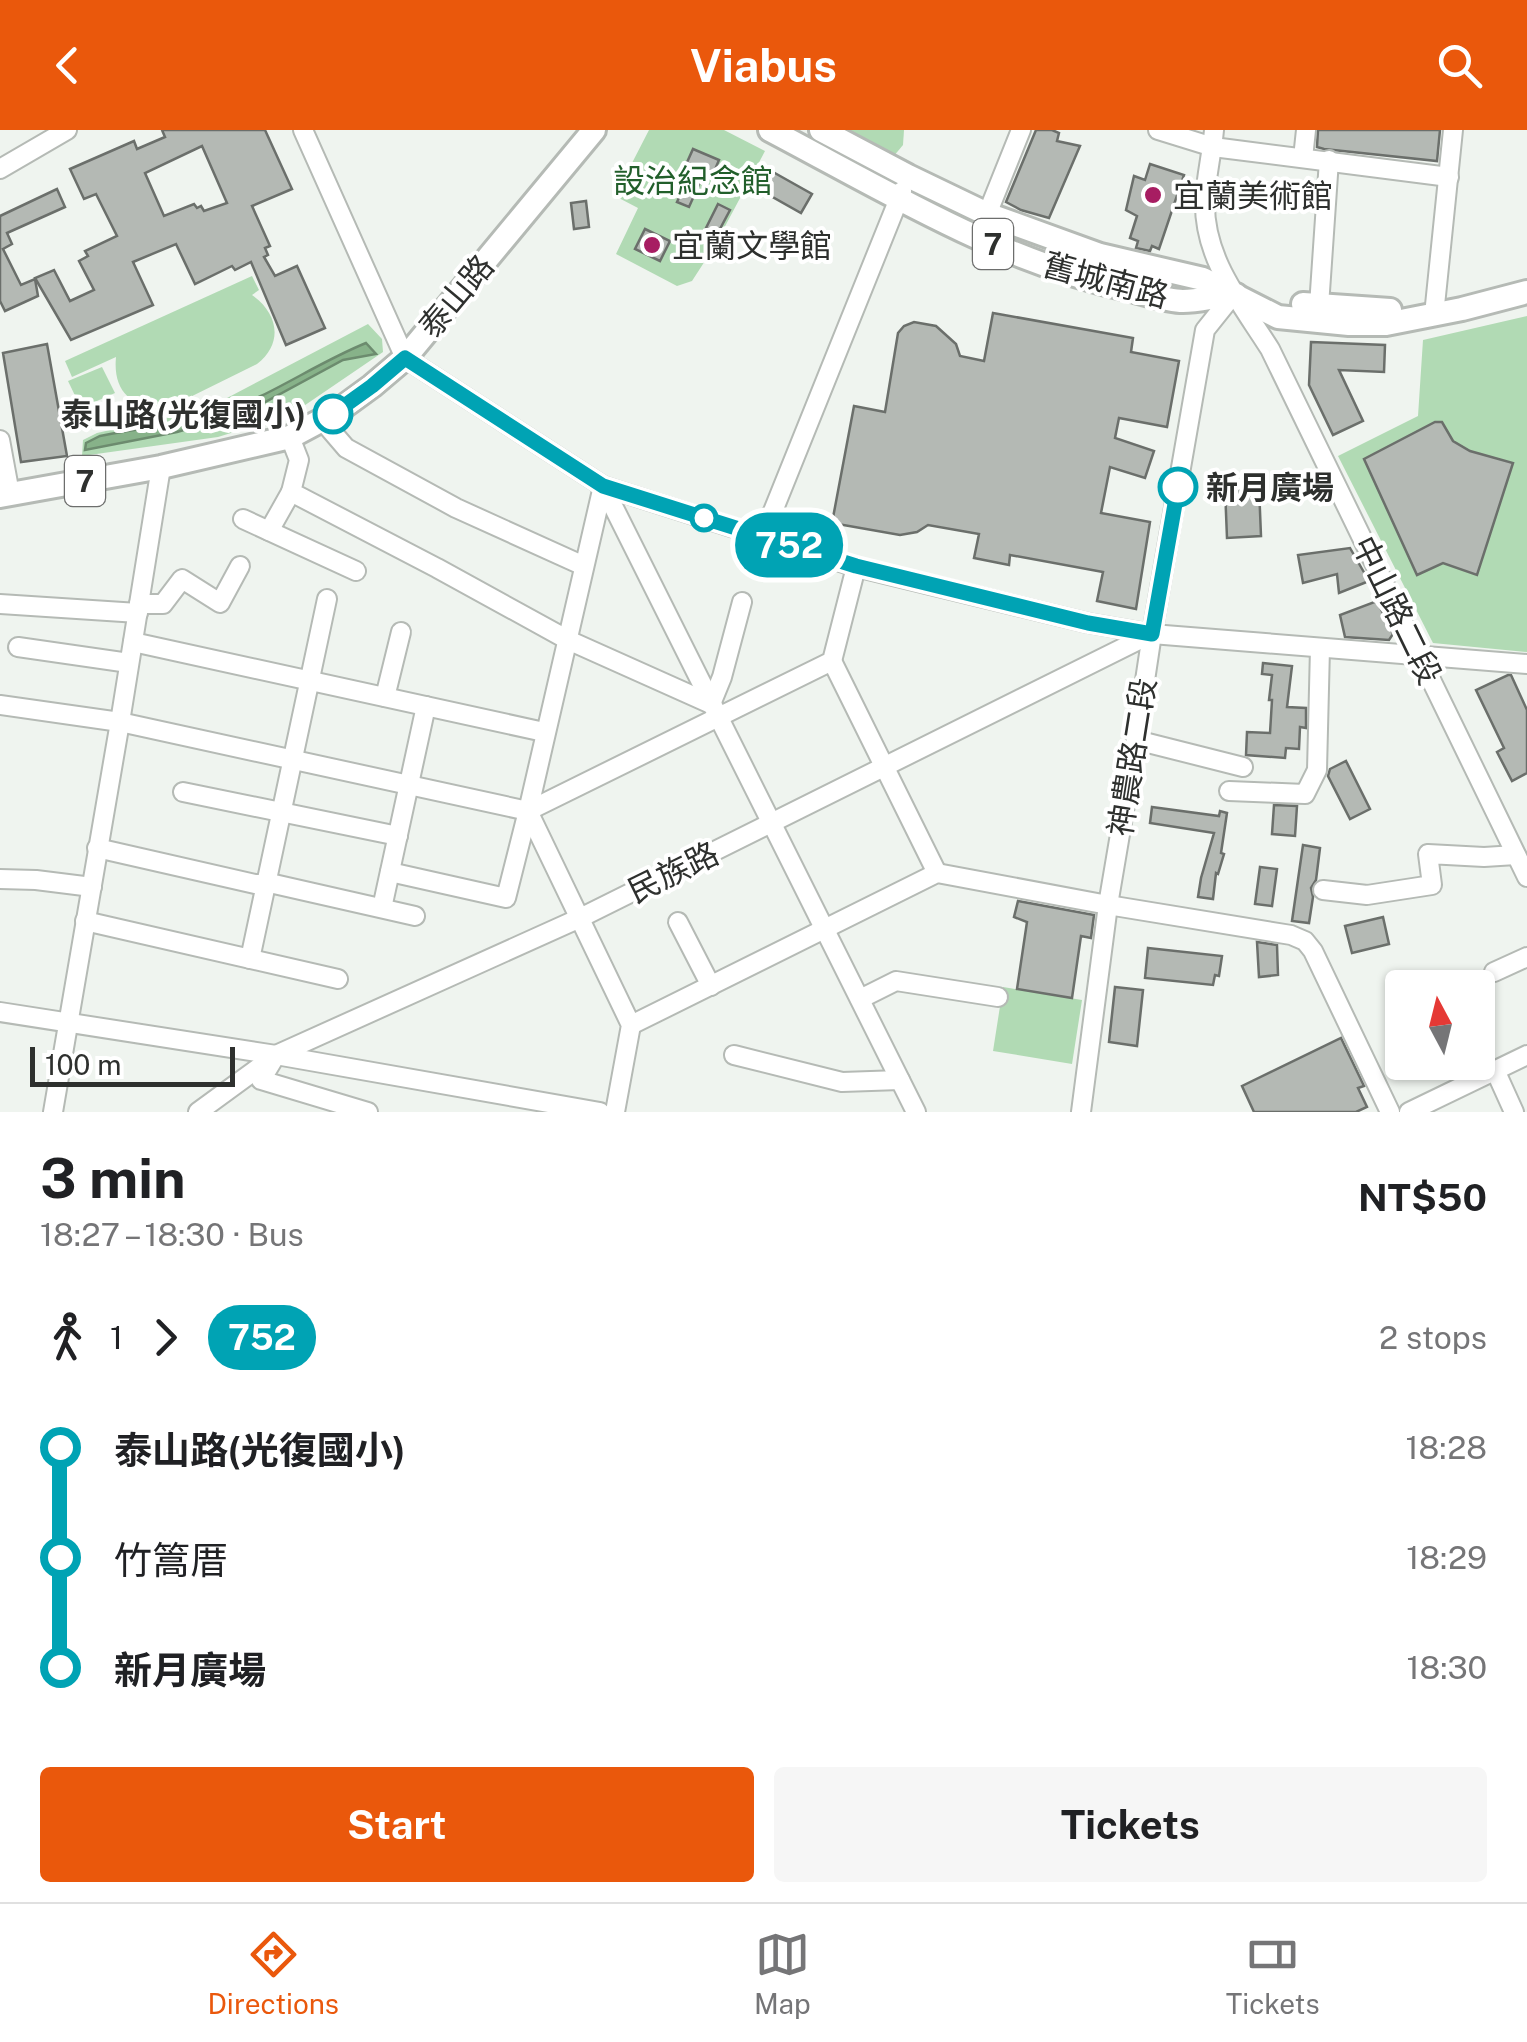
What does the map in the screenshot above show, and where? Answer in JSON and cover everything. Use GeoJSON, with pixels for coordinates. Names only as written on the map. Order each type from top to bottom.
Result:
{"type":"FeatureCollection","features":[{"type":"Feature","properties":{"kind":"main road","name":"泰山路"},"geometry":{"type":"LineString","coordinates":[[5,495],[161,467],[290,437],[322,420],[405,358],[594,130]]}},
{"type":"Feature","properties":{"kind":"main road","name":"舊城南路"},"geometry":{"type":"LineString","coordinates":[[770,130],[978,238],[1090,281],[1182,301],[1233,294],[1434,315]]}},
{"type":"Feature","properties":{"kind":"main road","name":"舊城南路"},"geometry":{"type":"LineString","coordinates":[[821,130],[987,214],[1100,255],[1202,279],[1278,317],[1386,324],[1527,292]]}},
{"type":"Feature","properties":{"kind":"street"},"geometry":{"type":"LineString","coordinates":[[0,169],[66,130]]}},
{"type":"Feature","properties":{"kind":"street"},"geometry":{"type":"LineString","coordinates":[[303,130],[405,358],[603,486],[856,566],[1088,623],[1152,634],[1527,664]]}},
{"type":"Feature","properties":{"kind":"street"},"geometry":{"type":"LineString","coordinates":[[978,238],[1021,130]]}},
{"type":"Feature","properties":{"kind":"street"},"geometry":{"type":"LineString","coordinates":[[1158,130],[1304,158],[1448,177]]}},
{"type":"Feature","properties":{"kind":"street"},"geometry":{"type":"LineString","coordinates":[[1304,158],[1306,130]]}},
{"type":"Feature","properties":{"kind":"street"},"geometry":{"type":"LineString","coordinates":[[1434,315],[1453,130]]}},
{"type":"Feature","properties":{"kind":"street","name":"中山路二段"},"geometry":{"type":"LineString","coordinates":[[1214,139],[1205,201],[1208,233],[1233,294],[1270,349],[1527,877]]}},
{"type":"Feature","properties":{"kind":"street"},"geometry":{"type":"LineString","coordinates":[[1319,306],[1329,160]]}},
{"type":"Feature","properties":{"kind":"street"},"geometry":{"type":"LineString","coordinates":[[762,536],[908,176]]}},
{"type":"Feature","properties":{"kind":"street","name":"神農路二段"},"geometry":{"type":"LineString","coordinates":[[1080,1112],[1108,905],[1205,330],[1233,294]]}},
{"type":"Feature","properties":{"kind":"street"},"geometry":{"type":"LineString","coordinates":[[322,420],[346,448],[456,508],[584,566]]}},
{"type":"Feature","properties":{"kind":"street"},"geometry":{"type":"LineString","coordinates":[[269,531],[290,492],[299,460],[290,437]]}},
{"type":"Feature","properties":{"kind":"street"},"geometry":{"type":"LineString","coordinates":[[0,440],[5,495]]}},
{"type":"Feature","properties":{"kind":"street"},"geometry":{"type":"LineString","coordinates":[[52,1112],[161,467]]}},
{"type":"Feature","properties":{"kind":"street"},"geometry":{"type":"LineString","coordinates":[[390,872],[506,898],[603,486]]}},
{"type":"Feature","properties":{"kind":"street"},"geometry":{"type":"LineString","coordinates":[[603,486],[916,1112]]}},
{"type":"Feature","properties":{"kind":"street"},"geometry":{"type":"LineString","coordinates":[[290,492],[568,640],[714,710]]}},
{"type":"Feature","properties":{"kind":"street"},"geometry":{"type":"LineString","coordinates":[[244,519],[356,571]]}},
{"type":"Feature","properties":{"kind":"street"},"geometry":{"type":"LineString","coordinates":[[0,604],[138,608],[163,604],[182,580],[220,603],[240,566]]}},
{"type":"Feature","properties":{"kind":"street"},"geometry":{"type":"LineString","coordinates":[[856,566],[832,661],[936,874]]}},
{"type":"Feature","properties":{"kind":"street"},"geometry":{"type":"LineString","coordinates":[[250,959],[326,599]]}},
{"type":"Feature","properties":{"kind":"street"},"geometry":{"type":"LineString","coordinates":[[714,710],[742,602]]}},
{"type":"Feature","properties":{"kind":"street"},"geometry":{"type":"LineString","coordinates":[[385,697],[401,632]]}},
{"type":"Feature","properties":{"kind":"street","name":"民族路"},"geometry":{"type":"LineString","coordinates":[[198,1112],[276,1056],[580,918],[1152,634]]}},
{"type":"Feature","properties":{"kind":"street"},"geometry":{"type":"LineString","coordinates":[[133,642],[544,732]]}},
{"type":"Feature","properties":{"kind":"street"},"geometry":{"type":"LineString","coordinates":[[18,647],[129,663]]}},
{"type":"Feature","properties":{"kind":"street"},"geometry":{"type":"LineString","coordinates":[[1229,791],[1305,794],[1317,770],[1320,648]]}},
{"type":"Feature","properties":{"kind":"street"},"geometry":{"type":"LineString","coordinates":[[0,705],[120,722],[528,811],[714,710],[832,661]]}},
{"type":"Feature","properties":{"kind":"street"},"geometry":{"type":"LineString","coordinates":[[382,908],[426,706]]}},
{"type":"Feature","properties":{"kind":"street"},"geometry":{"type":"LineString","coordinates":[[1136,740],[1243,767]]}},
{"type":"Feature","properties":{"kind":"street"},"geometry":{"type":"LineString","coordinates":[[183,792],[398,836]]}},
{"type":"Feature","properties":{"kind":"street"},"geometry":{"type":"LineString","coordinates":[[528,811],[631,1025],[616,1112]]}},
{"type":"Feature","properties":{"kind":"street"},"geometry":{"type":"LineString","coordinates":[[97,848],[416,916]]}},
{"type":"Feature","properties":{"kind":"street"},"geometry":{"type":"LineString","coordinates":[[1324,890],[1367,895],[1432,885],[1428,854],[1516,855]]}},
{"type":"Feature","properties":{"kind":"street"},"geometry":{"type":"LineString","coordinates":[[631,1025],[936,874],[1291,935],[1305,941],[1390,1112]]}},
{"type":"Feature","properties":{"kind":"street"},"geometry":{"type":"LineString","coordinates":[[0,879],[92,887]]}},
{"type":"Feature","properties":{"kind":"street"},"geometry":{"type":"LineString","coordinates":[[86,921],[338,980]]}},
{"type":"Feature","properties":{"kind":"street"},"geometry":{"type":"LineString","coordinates":[[678,922],[710,986]]}},
{"type":"Feature","properties":{"kind":"street"},"geometry":{"type":"LineString","coordinates":[[1495,972],[1527,958]]}},
{"type":"Feature","properties":{"kind":"street"},"geometry":{"type":"LineString","coordinates":[[860,1000],[896,980],[998,997]]}},
{"type":"Feature","properties":{"kind":"street"},"geometry":{"type":"LineString","coordinates":[[0,1012],[600,1112]]}},
{"type":"Feature","properties":{"kind":"street"},"geometry":{"type":"LineString","coordinates":[[734,1055],[842,1082],[900,1080]]}},
{"type":"Feature","properties":{"kind":"street"},"geometry":{"type":"LineString","coordinates":[[1514,1112],[1495,1070],[1527,1055]]}},
{"type":"Feature","properties":{"kind":"street"},"geometry":{"type":"LineString","coordinates":[[276,1056],[261,1080],[368,1112]]}},
{"type":"Feature","properties":{"kind":"street"},"geometry":{"type":"LineString","coordinates":[[338,1104],[344,1068]]}},
{"type":"Feature","properties":{"kind":"street"},"geometry":{"type":"LineString","coordinates":[[1409,1112],[1475,1080]]}},
{"type":"Feature","properties":{"kind":"green space","name":"設治紀念館"},"geometry":{"type":"Polygon","coordinates":[[[649,130],[724,130],[765,151],[692,281],[677,286],[616,254],[638,208],[615,196],[649,130]]]}},
{"type":"Feature","properties":{"kind":"green space"},"geometry":{"type":"Polygon","coordinates":[[[847,130],[904,130],[903,145],[893,157],[847,130]]]}},
{"type":"Feature","properties":{"kind":"green space"},"geometry":{"type":"Polygon","coordinates":[[[252,276],[259,290],[252,295],[268,310],[274,328],[271,347],[257,364],[176,404],[163,406],[140,404],[123,392],[116,357],[72,377],[65,361],[252,276]]]}},
{"type":"Feature","properties":{"kind":"green space"},"geometry":{"type":"Polygon","coordinates":[[[1527,316],[1527,652],[1433,643],[1338,456],[1418,416],[1423,340],[1527,316]]]}},
{"type":"Feature","properties":{"kind":"green space"},"geometry":{"type":"Polygon","coordinates":[[[368,324],[382,339],[383,352],[292,414],[218,437],[82,456],[83,440],[97,433],[208,408],[368,324]]]}},
{"type":"Feature","properties":{"kind":"green space"},"geometry":{"type":"Polygon","coordinates":[[[102,367],[115,393],[81,408],[68,381],[102,367]]]}},
{"type":"Feature","properties":{"kind":"green space"},"geometry":{"type":"Polygon","coordinates":[[[1003,987],[1082,1000],[1072,1064],[993,1051],[1003,987]]]}},
{"type":"Feature","properties":{"kind":"shaded area"},"geometry":{"type":"Polygon","coordinates":[[[366,343],[376,354],[343,360],[245,413],[177,432],[85,450],[86,443],[100,436],[182,421],[242,404],[366,343]]]}},
{"type":"Feature","properties":{"kind":"building"},"geometry":{"type":"Polygon","coordinates":[[[162,130],[265,130],[292,189],[252,206],[270,246],[265,248],[268,255],[264,257],[275,276],[297,266],[325,328],[286,345],[251,262],[235,270],[232,266],[195,284],[176,244],[133,262],[153,305],[71,340],[35,278],[54,270],[70,301],[94,290],[79,261],[88,256],[85,251],[117,236],[96,194],[84,199],[70,169],[134,141],[137,149],[165,137],[162,130]],[[202,146],[145,173],[164,216],[194,204],[204,211],[227,203],[202,146]]]}},
{"type":"Feature","properties":{"kind":"building"},"geometry":{"type":"Polygon","coordinates":[[[1036,130],[1052,130],[1059,133],[1057,141],[1080,146],[1049,218],[1006,202],[1036,130]]]}},
{"type":"Feature","properties":{"kind":"building"},"geometry":{"type":"Polygon","coordinates":[[[1318,130],[1440,130],[1437,161],[1324,149],[1317,147],[1318,130]]]}},
{"type":"Feature","properties":{"kind":"building"},"geometry":{"type":"Polygon","coordinates":[[[693,149],[719,160],[714,172],[706,169],[689,207],[677,202],[682,191],[652,178],[656,168],[680,178],[693,149]]]}},
{"type":"Feature","properties":{"kind":"building","name":"宜蘭美術館"},"geometry":{"type":"Polygon","coordinates":[[[1150,164],[1184,175],[1159,249],[1152,246],[1150,251],[1136,248],[1138,241],[1130,238],[1137,216],[1126,210],[1134,176],[1145,180],[1150,164]]]}},
{"type":"Feature","properties":{"kind":"building"},"geometry":{"type":"Polygon","coordinates":[[[773,172],[812,194],[801,213],[762,191],[773,172]]]}},
{"type":"Feature","properties":{"kind":"building"},"geometry":{"type":"Polygon","coordinates":[[[57,189],[65,207],[7,233],[12,244],[3,249],[21,285],[35,279],[38,296],[5,311],[0,301],[0,216],[57,189]]]}},
{"type":"Feature","properties":{"kind":"building"},"geometry":{"type":"Polygon","coordinates":[[[586,201],[589,227],[574,229],[571,203],[586,201]]]}},
{"type":"Feature","properties":{"kind":"building"},"geometry":{"type":"Polygon","coordinates":[[[718,204],[730,210],[713,242],[702,236],[718,204]]]}},
{"type":"Feature","properties":{"kind":"building","name":"宜蘭文學館"},"geometry":{"type":"Polygon","coordinates":[[[645,229],[670,241],[660,261],[635,249],[645,229]]]}},
{"type":"Feature","properties":{"kind":"building","name":"新月廣場"},"geometry":{"type":"Polygon","coordinates":[[[993,313],[1133,338],[1131,352],[1179,361],[1167,427],[1119,418],[1115,438],[1154,451],[1145,478],[1110,467],[1101,513],[1150,522],[1136,609],[1097,601],[1103,572],[1010,555],[1009,565],[974,558],[979,534],[928,525],[900,535],[832,523],[854,406],[885,412],[898,333],[914,322],[936,326],[956,344],[960,356],[984,361],[993,313]]]}},
{"type":"Feature","properties":{"kind":"building"},"geometry":{"type":"Polygon","coordinates":[[[1311,342],[1385,345],[1384,372],[1339,370],[1363,421],[1333,435],[1309,385],[1311,342]]]}},
{"type":"Feature","properties":{"kind":"building"},"geometry":{"type":"Polygon","coordinates":[[[47,344],[67,456],[21,462],[3,353],[47,344]]]}},
{"type":"Feature","properties":{"kind":"building"},"geometry":{"type":"Polygon","coordinates":[[[1435,422],[1442,422],[1453,441],[1470,451],[1513,463],[1477,575],[1443,563],[1417,575],[1364,459],[1435,422]]]}},
{"type":"Feature","properties":{"kind":"building"},"geometry":{"type":"Polygon","coordinates":[[[1259,487],[1261,536],[1227,538],[1225,488],[1259,487]]]}},
{"type":"Feature","properties":{"kind":"building"},"geometry":{"type":"Polygon","coordinates":[[[1350,548],[1369,581],[1339,593],[1337,574],[1303,583],[1298,555],[1350,548]]]}},
{"type":"Feature","properties":{"kind":"building"},"geometry":{"type":"Polygon","coordinates":[[[1377,601],[1393,634],[1389,640],[1345,637],[1340,615],[1377,601]]]}},
{"type":"Feature","properties":{"kind":"building"},"geometry":{"type":"Polygon","coordinates":[[[1263,663],[1292,666],[1287,707],[1306,708],[1306,728],[1300,727],[1299,749],[1286,748],[1285,758],[1246,755],[1247,732],[1270,733],[1272,675],[1262,674],[1263,663]]]}},
{"type":"Feature","properties":{"kind":"building"},"geometry":{"type":"Polygon","coordinates":[[[1508,675],[1527,710],[1527,773],[1512,781],[1497,752],[1504,748],[1476,690],[1508,675]]]}},
{"type":"Feature","properties":{"kind":"building"},"geometry":{"type":"Polygon","coordinates":[[[1346,761],[1370,809],[1350,819],[1328,776],[1330,769],[1346,761]]]}},
{"type":"Feature","properties":{"kind":"building"},"geometry":{"type":"Polygon","coordinates":[[[1274,805],[1297,806],[1295,836],[1272,834],[1274,805]]]}},
{"type":"Feature","properties":{"kind":"building"},"geometry":{"type":"Polygon","coordinates":[[[1152,807],[1219,816],[1220,811],[1227,813],[1221,853],[1224,854],[1216,873],[1213,899],[1198,897],[1214,833],[1150,823],[1152,807]]]}},
{"type":"Feature","properties":{"kind":"building"},"geometry":{"type":"Polygon","coordinates":[[[1303,845],[1320,848],[1316,880],[1311,888],[1309,923],[1292,921],[1303,845]]]}},
{"type":"Feature","properties":{"kind":"building"},"geometry":{"type":"Polygon","coordinates":[[[1260,867],[1277,869],[1272,906],[1255,904],[1260,867]]]}},
{"type":"Feature","properties":{"kind":"building"},"geometry":{"type":"Polygon","coordinates":[[[1018,901],[1094,915],[1091,938],[1081,936],[1072,998],[1017,989],[1027,922],[1014,917],[1018,901]]]}},
{"type":"Feature","properties":{"kind":"building"},"geometry":{"type":"Polygon","coordinates":[[[1383,917],[1389,944],[1352,953],[1345,926],[1383,917]]]}},
{"type":"Feature","properties":{"kind":"building"},"geometry":{"type":"Polygon","coordinates":[[[1257,942],[1277,945],[1278,975],[1259,977],[1257,942]]]}},
{"type":"Feature","properties":{"kind":"building"},"geometry":{"type":"Polygon","coordinates":[[[1148,948],[1222,956],[1219,976],[1215,975],[1213,985],[1145,978],[1148,948]]]}},
{"type":"Feature","properties":{"kind":"building"},"geometry":{"type":"Polygon","coordinates":[[[1115,987],[1143,990],[1137,1046],[1109,1042],[1115,987]]]}},
{"type":"Feature","properties":{"kind":"building"},"geometry":{"type":"Polygon","coordinates":[[[1341,1038],[1364,1086],[1358,1088],[1367,1107],[1356,1112],[1254,1112],[1242,1086],[1341,1038]]]}},
{"type":"Feature","properties":{"kind":"bus line","name":"752"},"geometry":{"type":"LineString","coordinates":[[333,414],[405,358],[603,486],[856,566],[1088,623],[1152,634],[1178,487]]}},
{"type":"Feature","properties":{"kind":"place","name":"宜蘭美術館"},"geometry":{"type":"Point","coordinates":[1153,195]}},
{"type":"Feature","properties":{"kind":"place","name":"宜蘭文學館"},"geometry":{"type":"Point","coordinates":[652,245]}},
{"type":"Feature","properties":{"kind":"place","name":"泰山路(光復國小)"},"geometry":{"type":"Point","coordinates":[333,414]}},
{"type":"Feature","properties":{"kind":"place","name":"新月廣場"},"geometry":{"type":"Point","coordinates":[1178,487]}}]}
